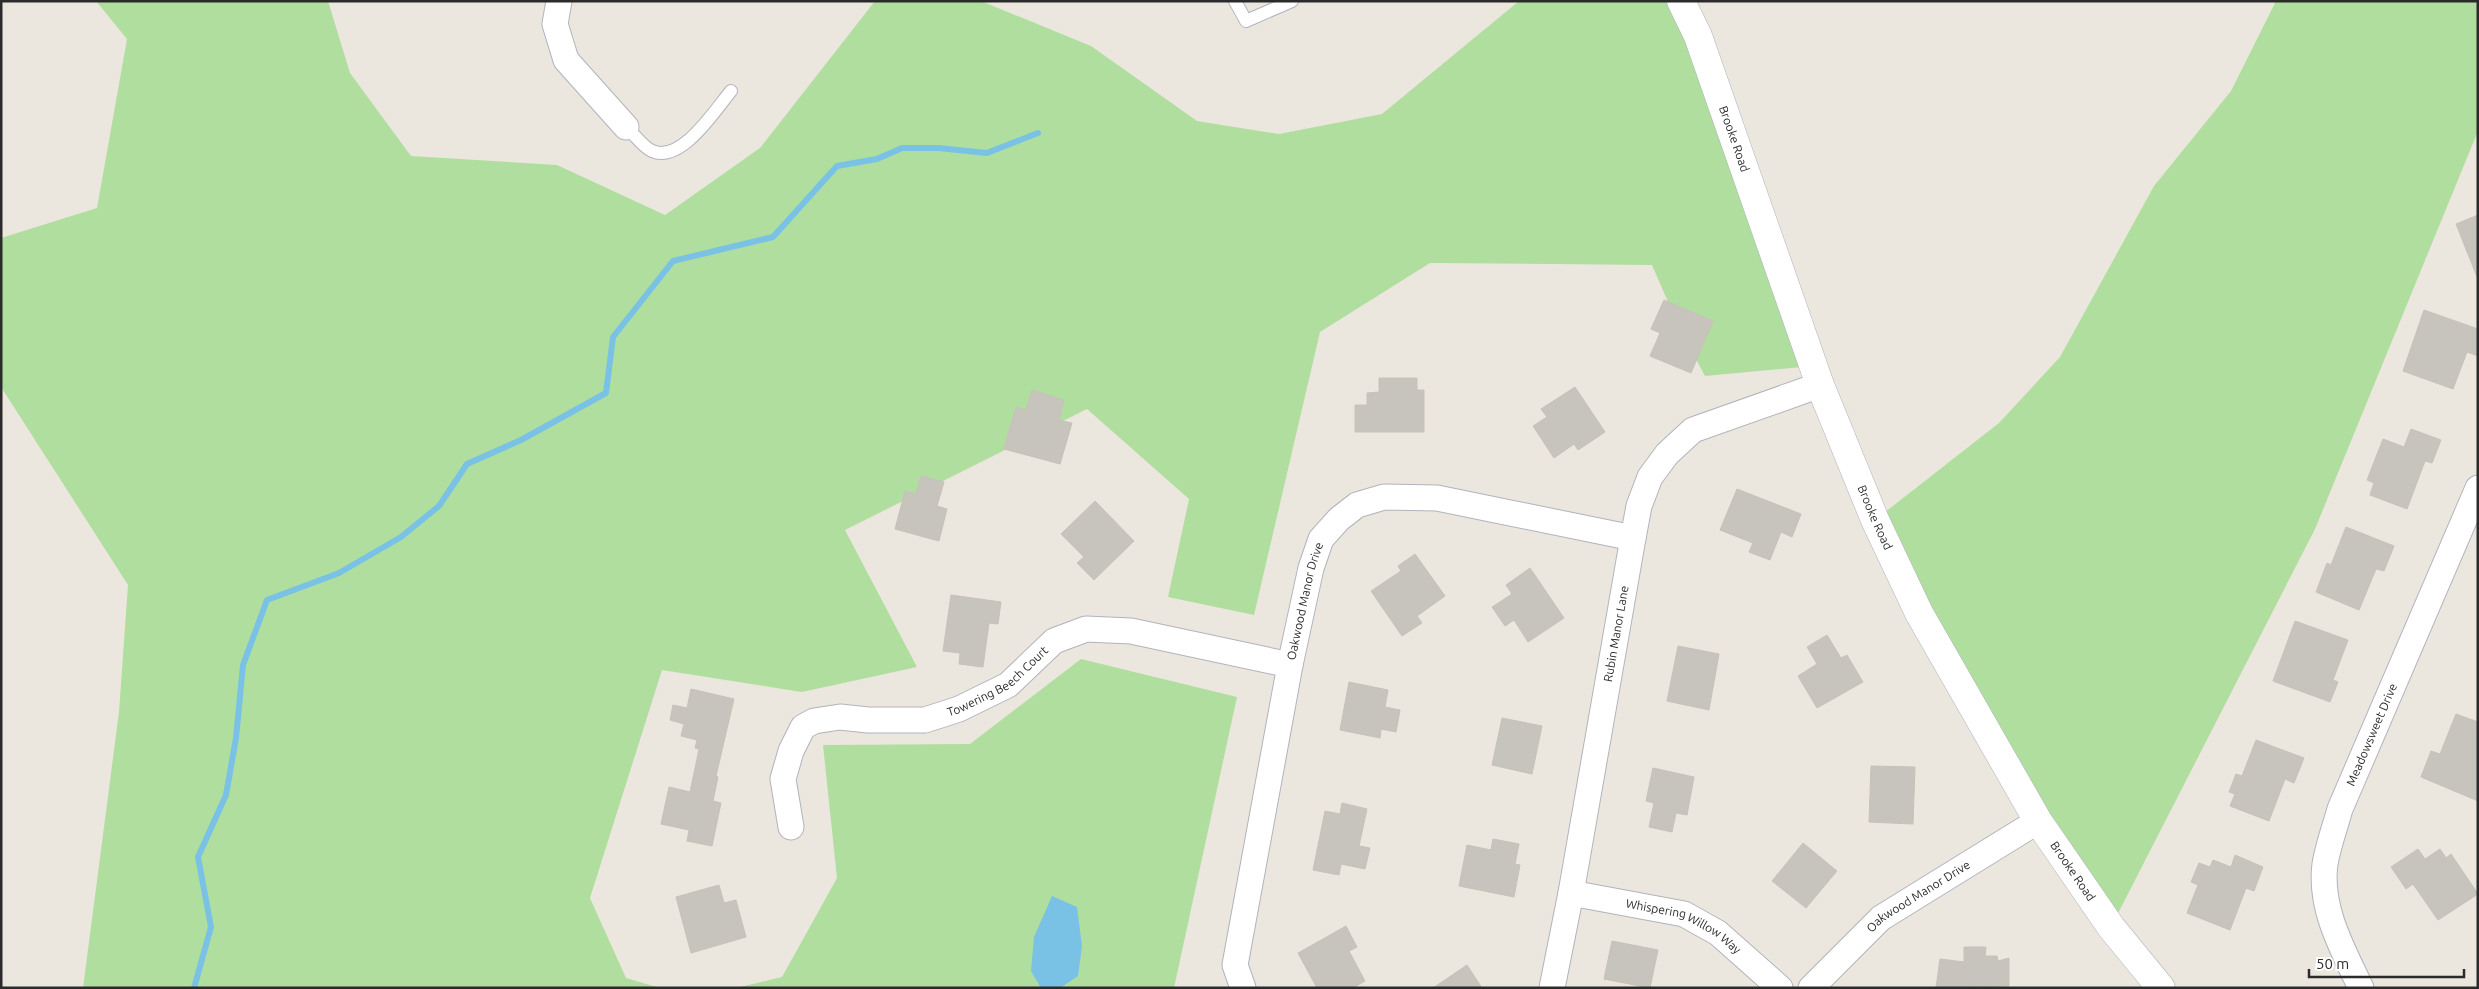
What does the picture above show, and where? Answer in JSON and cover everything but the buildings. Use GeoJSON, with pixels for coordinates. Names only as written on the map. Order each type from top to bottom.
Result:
{"type":"FeatureCollection","features":[{"type":"Feature","properties":{"kind":"street"},"geometry":{"type":"LineString","coordinates":[[559,1],[555,24],[566,60],[626,127]]}},
{"type":"Feature","properties":{"kind":"street","name":"Brooke Road"},"geometry":{"type":"LineString","coordinates":[[1681,1],[1698,36],[1820,384],[1875,520],[1919,613],[2038,820],[2112,927],[2161,988]]}},
{"type":"Feature","properties":{"kind":"street","name":"Rubin Manor Lane"},"geometry":{"type":"LineString","coordinates":[[1552,988],[1571,893],[1639,506],[1650,478],[1667,454],[1693,430],[1820,384]]}},
{"type":"Feature","properties":{"kind":"street","name":"Meadowsweet Drive"},"geometry":{"type":"LineString","coordinates":[[2361,988],[2338,937],[2325,898],[2325,866],[2331,839],[2340,809],[2478,488]]}},
{"type":"Feature","properties":{"kind":"street","name":"Oakwood Manor Drive"},"geometry":{"type":"LineString","coordinates":[[1243,988],[1235,966],[1290,665],[1311,568],[1322,539],[1339,519],[1357,505],[1384,497],[1437,498],[1633,538]]}},
{"type":"Feature","properties":{"kind":"street","name":"Towering Beech Court"},"geometry":{"type":"LineString","coordinates":[[791,827],[783,779],[791,751],[803,727],[814,721],[840,716],[868,720],[925,720],[950,712],[1008,685],[1054,641],[1086,629],[1131,631],[1290,665]]}},
{"type":"Feature","properties":{"kind":"street","name":"Oakwood Manor Drive"},"geometry":{"type":"LineString","coordinates":[[1811,988],[1881,918],[2038,820]]}},
{"type":"Feature","properties":{"kind":"street","name":"Whispering Willow Way"},"geometry":{"type":"LineString","coordinates":[[1571,893],[1684,914],[1718,933],[1780,988]]}},
{"type":"Feature","properties":{"kind":"lane"},"geometry":{"type":"LineString","coordinates":[[1235,1],[1246,21],[1292,1]]}},
{"type":"Feature","properties":{"kind":"lane"},"geometry":{"type":"LineString","coordinates":[[626,127],[652,151],[668,153],[686,145],[731,92]]}},
{"type":"Feature","properties":{"kind":"green space"},"geometry":{"type":"Polygon","coordinates":[[[96,1],[328,1],[350,73],[411,156],[557,165],[665,215],[760,148],[875,1],[981,1],[1091,46],[1197,121],[1279,134],[1382,114],[1519,1],[1681,1],[1814,366],[1705,376],[1678,325],[1652,265],[1430,263],[1320,332],[1254,615],[1168,597],[1189,499],[1087,409],[845,530],[917,667],[802,692],[662,670],[590,898],[626,978],[660,988],[83,988],[119,712],[128,585],[1,387],[1,238],[97,208],[127,39],[96,1]]]}},
{"type":"Feature","properties":{"kind":"green space"},"geometry":{"type":"Polygon","coordinates":[[[2276,1],[2478,1],[2478,131],[2315,529],[2111,927],[1875,520],[1999,423],[2060,357],[2154,186],[2231,91],[2276,1]]]}},
{"type":"Feature","properties":{"kind":"green space"},"geometry":{"type":"Polygon","coordinates":[[[1081,659],[1237,697],[1174,988],[736,988],[782,977],[837,878],[823,745],[970,744],[1081,659]]]}},
{"type":"Feature","properties":{"kind":"water"},"geometry":{"type":"Polygon","coordinates":[[[1052,896],[1077,907],[1082,946],[1078,976],[1060,988],[1041,988],[1031,971],[1034,937],[1052,896]]]}},
{"type":"Feature","properties":{"kind":"waterway"},"geometry":{"type":"LineString","coordinates":[[194,988],[211,927],[198,857],[226,795],[236,738],[243,665],[267,600],[339,573],[401,537],[439,506],[467,464],[521,440],[606,393],[613,337],[673,261],[773,237],[837,166],[877,159],[902,148],[938,148],[987,153],[1038,133]]}}]}
